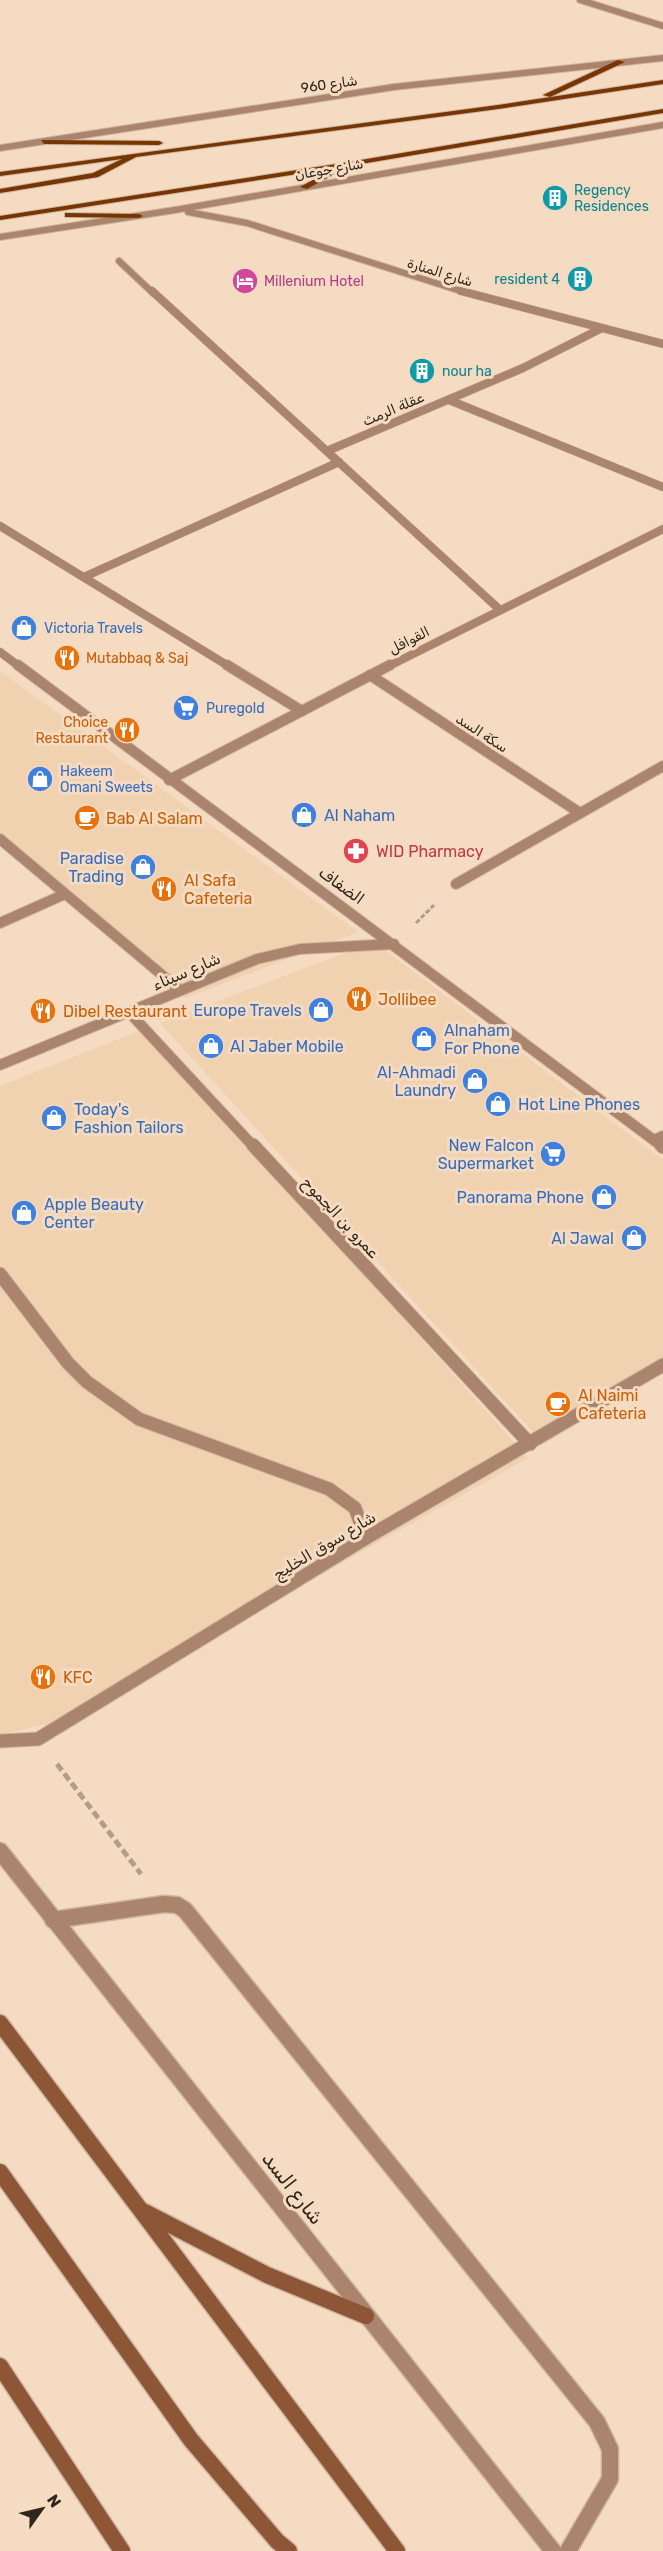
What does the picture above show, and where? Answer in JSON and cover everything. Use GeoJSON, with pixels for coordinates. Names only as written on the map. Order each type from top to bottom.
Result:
{"type":"FeatureCollection","features":[{"type":"Feature","properties":{"kind":"main road"},"geometry":{"type":"LineString","coordinates":[[528,103],[621,62]]}},
{"type":"Feature","properties":{"kind":"main road"},"geometry":{"type":"LineString","coordinates":[[0,174],[210,143],[528,103],[663,82]]}},
{"type":"Feature","properties":{"kind":"main road","name":"شارع جوعان"},"geometry":{"type":"LineString","coordinates":[[0,218],[349,164],[663,111]]}},
{"type":"Feature","properties":{"kind":"main road"},"geometry":{"type":"LineString","coordinates":[[44,142],[210,143]]}},
{"type":"Feature","properties":{"kind":"main road"},"geometry":{"type":"LineString","coordinates":[[0,191],[95,175],[120,165],[137,153]]}},
{"type":"Feature","properties":{"kind":"main road"},"geometry":{"type":"LineString","coordinates":[[304,187],[349,164]]}},
{"type":"Feature","properties":{"kind":"main road"},"geometry":{"type":"LineString","coordinates":[[26,214],[139,216]]}},
{"type":"Feature","properties":{"kind":"main road"},"geometry":{"type":"LineString","coordinates":[[0,2023],[397,2551]]}},
{"type":"Feature","properties":{"kind":"main road"},"geometry":{"type":"LineString","coordinates":[[0,2172],[191,2440],[277,2541],[289,2551]]}},
{"type":"Feature","properties":{"kind":"main road"},"geometry":{"type":"LineString","coordinates":[[141,2210],[267,2275],[366,2316]]}},
{"type":"Feature","properties":{"kind":"main road"},"geometry":{"type":"LineString","coordinates":[[0,2366],[122,2551]]}},
{"type":"Feature","properties":{"kind":"street"},"geometry":{"type":"LineString","coordinates":[[580,0],[663,26]]}},
{"type":"Feature","properties":{"kind":"street","name":"شارع 960"},"geometry":{"type":"LineString","coordinates":[[0,148],[394,87],[663,58]]}},
{"type":"Feature","properties":{"kind":"street","name":"شارع جوعان"},"geometry":{"type":"LineString","coordinates":[[0,237],[175,210],[663,125]]}},
{"type":"Feature","properties":{"kind":"street"},"geometry":{"type":"LineString","coordinates":[[243,206],[246,197]]}},
{"type":"Feature","properties":{"kind":"street","name":"شارع المنارة"},"geometry":{"type":"LineString","coordinates":[[175,210],[247,223],[461,291],[663,344]]}},
{"type":"Feature","properties":{"kind":"street"},"geometry":{"type":"LineString","coordinates":[[243,214],[247,223]]}},
{"type":"Feature","properties":{"kind":"street"},"geometry":{"type":"LineString","coordinates":[[119,261],[499,609]]}},
{"type":"Feature","properties":{"kind":"street","name":"عقلة الرمث"},"geometry":{"type":"LineString","coordinates":[[327,451],[523,368],[600,329]]}},
{"type":"Feature","properties":{"kind":"street"},"geometry":{"type":"LineString","coordinates":[[449,400],[663,487]]}},
{"type":"Feature","properties":{"kind":"street"},"geometry":{"type":"LineString","coordinates":[[84,577],[339,462]]}},
{"type":"Feature","properties":{"kind":"street"},"geometry":{"type":"LineString","coordinates":[[0,526],[302,711]]}},
{"type":"Feature","properties":{"kind":"street","name":"القوافل"},"geometry":{"type":"LineString","coordinates":[[169,780],[499,609],[663,529]]}},
{"type":"Feature","properties":{"kind":"street","name":"الضفاف"},"geometry":{"type":"LineString","coordinates":[[0,652],[169,780],[660,1141]]}},
{"type":"Feature","properties":{"kind":"street","name":"سكة السد"},"geometry":{"type":"LineString","coordinates":[[370,675],[580,813]]}},
{"type":"Feature","properties":{"kind":"street"},"geometry":{"type":"LineString","coordinates":[[456,884],[663,766]]}},
{"type":"Feature","properties":{"kind":"street"},"geometry":{"type":"LineString","coordinates":[[0,839],[180,990]]}},
{"type":"Feature","properties":{"kind":"street"},"geometry":{"type":"LineString","coordinates":[[0,923],[65,894]]}},
{"type":"Feature","properties":{"kind":"street","name":"شارع سيناء"},"geometry":{"type":"LineString","coordinates":[[0,1065],[248,962],[300,950],[394,944]]}},
{"type":"Feature","properties":{"kind":"street","name":"عمرو بن الجموح"},"geometry":{"type":"LineString","coordinates":[[128,1011],[530,1444]]}},
{"type":"Feature","properties":{"kind":"street"},"geometry":{"type":"LineString","coordinates":[[0,1274],[68,1363],[114,1403],[139,1419],[329,1489],[350,1501],[363,1518],[366,1538]]}},
{"type":"Feature","properties":{"kind":"street","name":"شارع سوق الخليج"},"geometry":{"type":"LineString","coordinates":[[0,1741],[38,1739],[366,1538],[663,1365]]}},
{"type":"Feature","properties":{"kind":"street","name":"شارع السد"},"geometry":{"type":"LineString","coordinates":[[0,1851],[553,2551]]}},
{"type":"Feature","properties":{"kind":"street"},"geometry":{"type":"LineString","coordinates":[[53,1920],[164,1905],[177,1905],[185,1910],[597,2422],[610,2449],[610,2479],[568,2551]]}},
{"type":"Feature","properties":{"kind":"path"},"geometry":{"type":"LineString","coordinates":[[394,944],[456,884]]}},
{"type":"Feature","properties":{"kind":"path"},"geometry":{"type":"LineString","coordinates":[[38,1739],[164,1905]]}},
{"type":"Feature","properties":{"kind":"shaded area"},"geometry":{"type":"Polygon","coordinates":[[[0,671],[358,932],[185,998],[0,832],[0,671]]]}},
{"type":"Feature","properties":{"kind":"shaded area"},"geometry":{"type":"Polygon","coordinates":[[[374,942],[663,1160],[663,1371],[544,1444],[160,1023],[374,942]]]}},
{"type":"Feature","properties":{"kind":"shaded area"},"geometry":{"type":"Polygon","coordinates":[[[144,1029],[528,1458],[63,1720],[0,1735],[0,1086],[144,1029]]]}},
{"type":"Feature","properties":{"kind":"place","name":"Regency Residences"},"geometry":{"type":"Point","coordinates":[555,198]}},
{"type":"Feature","properties":{"kind":"place","name":"resident 4"},"geometry":{"type":"Point","coordinates":[580,279]}},
{"type":"Feature","properties":{"kind":"place","name":"Millenium Hotel"},"geometry":{"type":"Point","coordinates":[245,281]}},
{"type":"Feature","properties":{"kind":"place","name":"nour ha"},"geometry":{"type":"Point","coordinates":[422,371]}},
{"type":"Feature","properties":{"kind":"place","name":"Victoria Travels"},"geometry":{"type":"Point","coordinates":[24,628]}},
{"type":"Feature","properties":{"kind":"place","name":"Mutabbaq & Saj"},"geometry":{"type":"Point","coordinates":[67,658]}},
{"type":"Feature","properties":{"kind":"place","name":"Puregold"},"geometry":{"type":"Point","coordinates":[186,708]}},
{"type":"Feature","properties":{"kind":"place","name":"Choice Restaurant"},"geometry":{"type":"Point","coordinates":[127,730]}},
{"type":"Feature","properties":{"kind":"place","name":"Hakeem Omani Sweets"},"geometry":{"type":"Point","coordinates":[40,779]}},
{"type":"Feature","properties":{"kind":"place","name":"Al Naham"},"geometry":{"type":"Point","coordinates":[304,815]}},
{"type":"Feature","properties":{"kind":"place","name":"Bab Al Salam"},"geometry":{"type":"Point","coordinates":[87,818]}},
{"type":"Feature","properties":{"kind":"place","name":"WID Pharmacy"},"geometry":{"type":"Point","coordinates":[356,851]}},
{"type":"Feature","properties":{"kind":"place","name":"Paradise Trading"},"geometry":{"type":"Point","coordinates":[143,867]}},
{"type":"Feature","properties":{"kind":"place","name":"Al Safa Cafeteria"},"geometry":{"type":"Point","coordinates":[164,889]}},
{"type":"Feature","properties":{"kind":"place","name":"Jollibee"},"geometry":{"type":"Point","coordinates":[359,999]}},
{"type":"Feature","properties":{"kind":"place","name":"Europe Travels"},"geometry":{"type":"Point","coordinates":[321,1010]}},
{"type":"Feature","properties":{"kind":"place","name":"Dibel Restaurant"},"geometry":{"type":"Point","coordinates":[43,1011]}},
{"type":"Feature","properties":{"kind":"place","name":"Alnaham For Phone"},"geometry":{"type":"Point","coordinates":[424,1039]}},
{"type":"Feature","properties":{"kind":"place","name":"Al Jaber Mobile"},"geometry":{"type":"Point","coordinates":[211,1046]}},
{"type":"Feature","properties":{"kind":"place","name":"Al-Ahmadi Laundry"},"geometry":{"type":"Point","coordinates":[475,1081]}},
{"type":"Feature","properties":{"kind":"place","name":"Hot Line Phones"},"geometry":{"type":"Point","coordinates":[498,1104]}},
{"type":"Feature","properties":{"kind":"place","name":"Today's Fashion Tailors"},"geometry":{"type":"Point","coordinates":[54,1118]}},
{"type":"Feature","properties":{"kind":"place","name":"New Falcon Supermarket"},"geometry":{"type":"Point","coordinates":[553,1154]}},
{"type":"Feature","properties":{"kind":"place","name":"Panorama Phone"},"geometry":{"type":"Point","coordinates":[604,1197]}},
{"type":"Feature","properties":{"kind":"place","name":"Apple Beauty Center"},"geometry":{"type":"Point","coordinates":[24,1213]}},
{"type":"Feature","properties":{"kind":"place","name":"Al Jawal"},"geometry":{"type":"Point","coordinates":[634,1238]}},
{"type":"Feature","properties":{"kind":"place","name":"Al Naimi Cafeteria"},"geometry":{"type":"Point","coordinates":[558,1404]}},
{"type":"Feature","properties":{"kind":"place","name":"KFC"},"geometry":{"type":"Point","coordinates":[43,1677]}}]}
